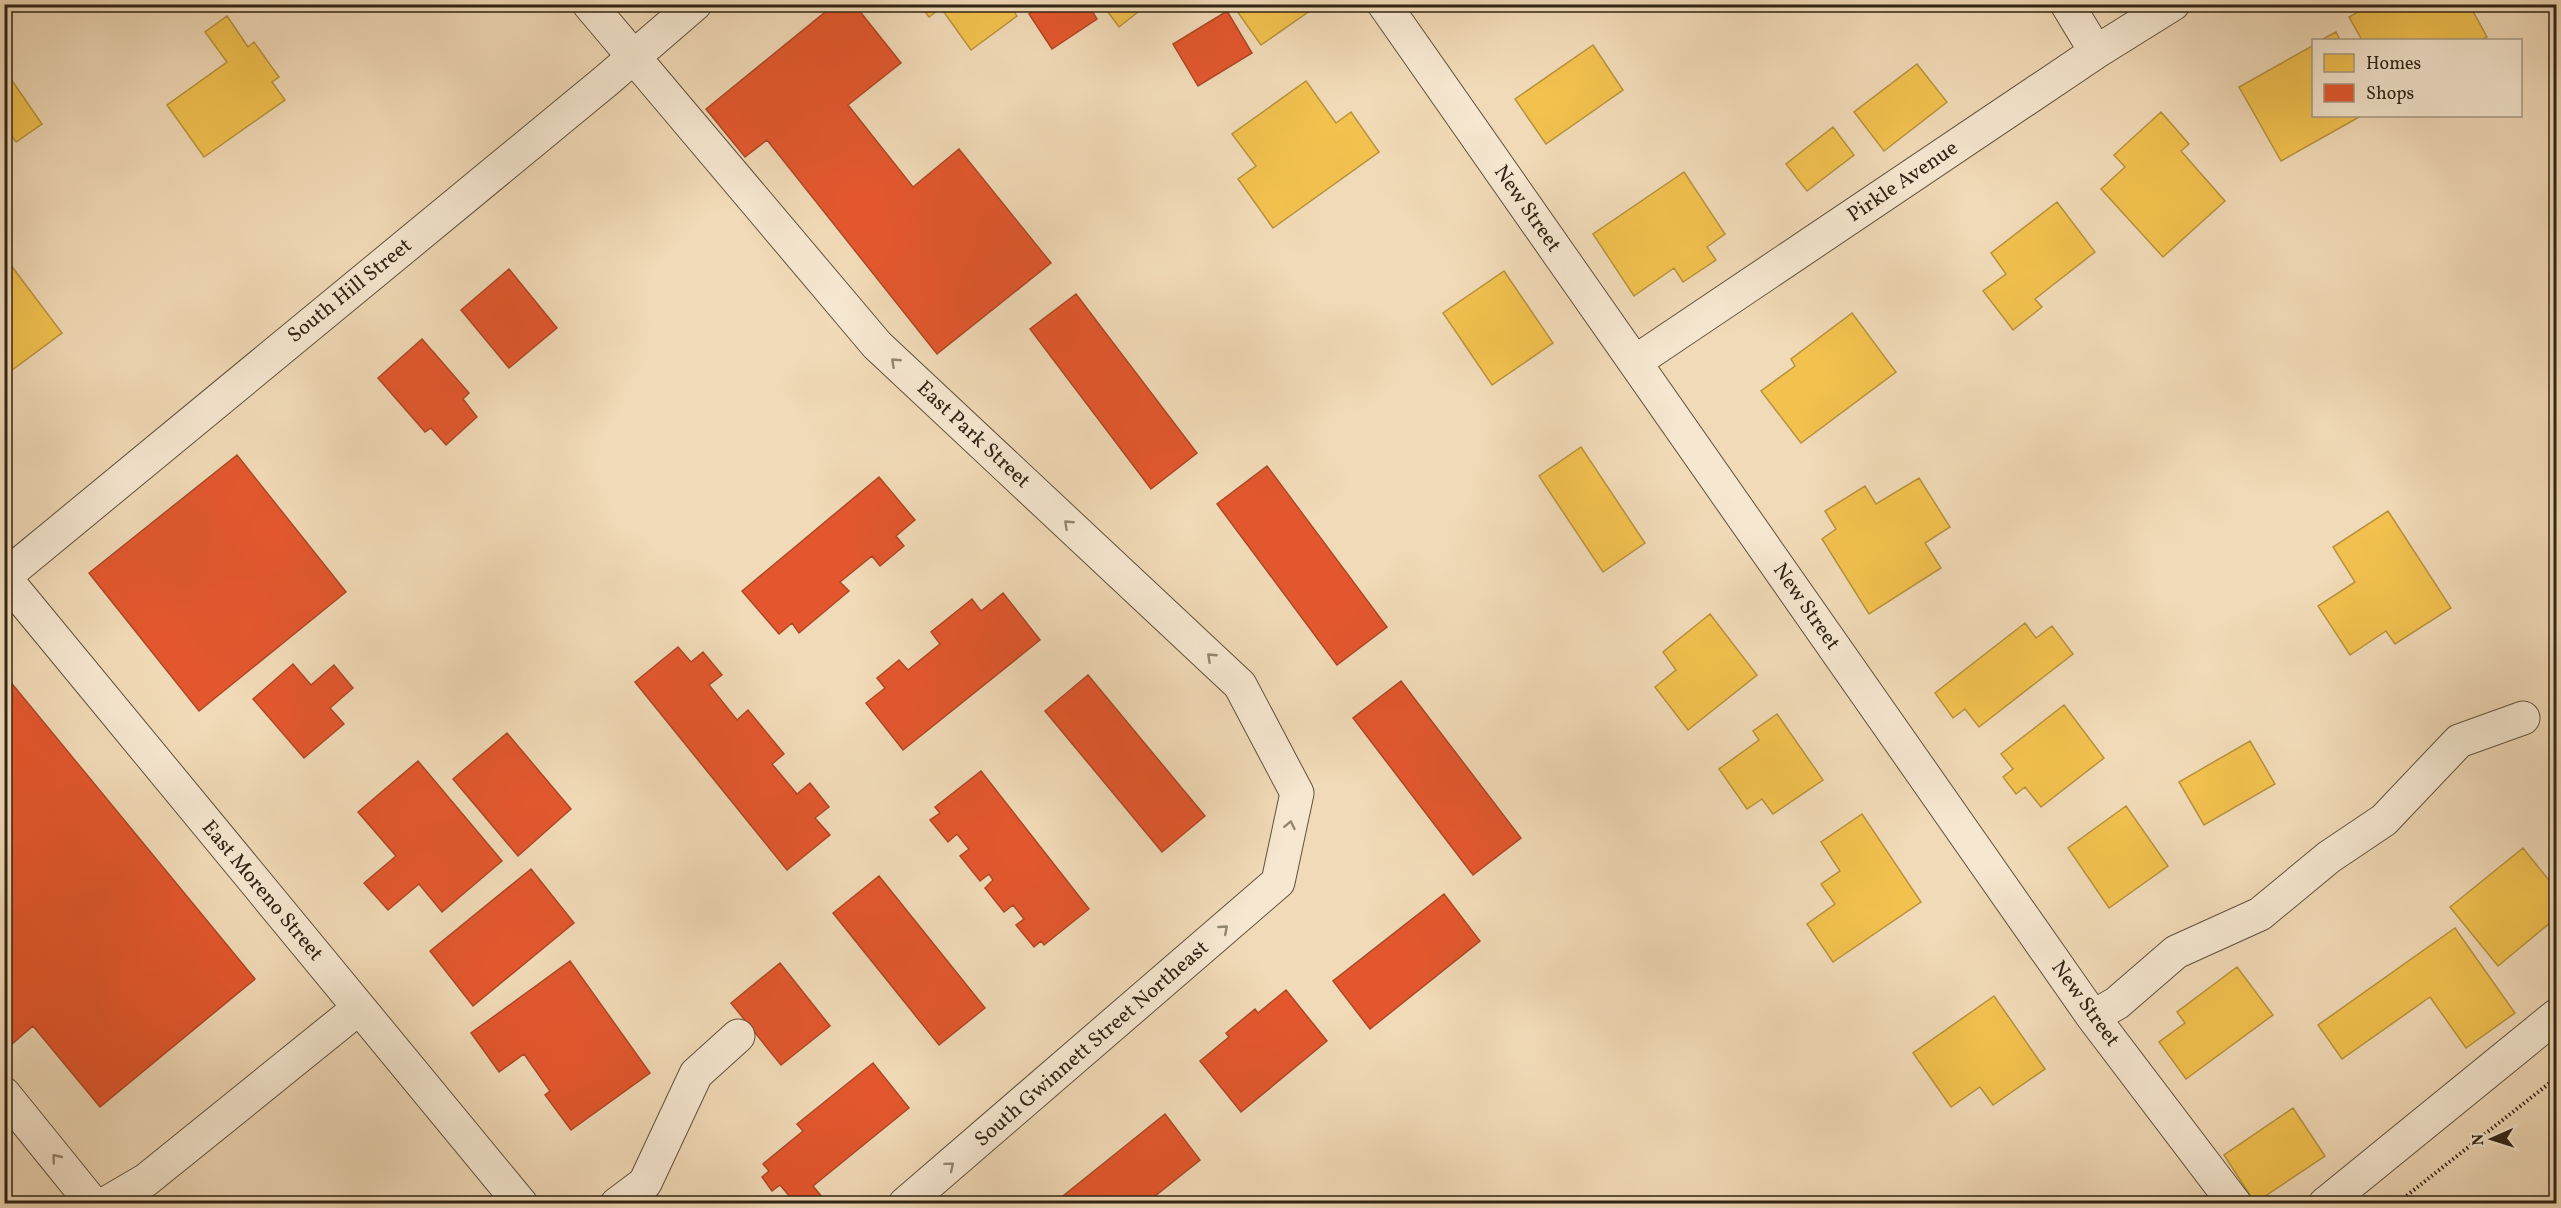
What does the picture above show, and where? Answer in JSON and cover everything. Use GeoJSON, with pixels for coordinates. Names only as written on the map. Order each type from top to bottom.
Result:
{"type":"FeatureCollection","features":[{"type":"Feature","properties":{"kind":"street","name":"East Park Street"},"geometry":{"type":"LineString","coordinates":[[589,4],[877,345],[1240,685],[1297,793],[1278,882]]}},
{"type":"Feature","properties":{"kind":"street","name":"South Hill Street"},"geometry":{"type":"LineString","coordinates":[[4,577],[633,58],[695,4]]}},
{"type":"Feature","properties":{"kind":"street","name":"New Street"},"geometry":{"type":"LineString","coordinates":[[1384,4],[2093,1017],[2235,1203]]}},
{"type":"Feature","properties":{"kind":"street"},"geometry":{"type":"LineString","coordinates":[[2067,4],[2096,52]]}},
{"type":"Feature","properties":{"kind":"street","name":"Pirkle Avenue"},"geometry":{"type":"LineString","coordinates":[[1635,362],[2096,52],[2173,4]]}},
{"type":"Feature","properties":{"kind":"street","name":"East Moreno Street"},"geometry":{"type":"LineString","coordinates":[[4,577],[521,1203]]}},
{"type":"Feature","properties":{"kind":"street"},"geometry":{"type":"LineString","coordinates":[[2093,1017],[2116,1003],[2176,952],[2260,914],[2329,856],[2384,820],[2459,741],[2523,718]]}},
{"type":"Feature","properties":{"kind":"street","name":"South Gwinnett Street Northeast"},"geometry":{"type":"LineString","coordinates":[[905,1203],[1278,882]]}},
{"type":"Feature","properties":{"kind":"street"},"geometry":{"type":"LineString","coordinates":[[105,1203],[146,1180],[359,1008]]}},
{"type":"Feature","properties":{"kind":"street"},"geometry":{"type":"LineString","coordinates":[[2325,1203],[2556,1016]]}},
{"type":"Feature","properties":{"kind":"street"},"geometry":{"type":"LineString","coordinates":[[617,1203],[645,1183],[696,1074],[738,1036]]}},
{"type":"Feature","properties":{"kind":"street"},"geometry":{"type":"LineString","coordinates":[[4,1094],[93,1203]]}},
{"type":"Feature","properties":{"kind":"path"},"geometry":{"type":"LineString","coordinates":[[2396,1203],[2556,1078]]}},
{"type":"Feature","properties":{"kind":"building: Homes"},"geometry":{"type":"Polygon","coordinates":[[[919,4],[1009,4],[1017,16],[971,50],[941,8],[929,17],[919,4]]]}},
{"type":"Feature","properties":{"kind":"building: Homes"},"geometry":{"type":"Polygon","coordinates":[[[1102,4],[1148,4],[1119,27],[1102,4]]]}},
{"type":"Feature","properties":{"kind":"building: Homes"},"geometry":{"type":"Polygon","coordinates":[[[1232,4],[1312,4],[1314,8],[1261,45],[1232,4]]]}},
{"type":"Feature","properties":{"kind":"building: Homes"},"geometry":{"type":"Polygon","coordinates":[[[2372,4],[2469,4],[2487,37],[2483,39],[2361,39],[2349,17],[2372,4]]]}},
{"type":"Feature","properties":{"kind":"building: Homes"},"geometry":{"type":"Polygon","coordinates":[[[227,16],[248,47],[254,42],[279,77],[272,82],[285,100],[204,157],[167,105],[227,62],[205,32],[227,16]]]}},
{"type":"Feature","properties":{"kind":"building: Homes"},"geometry":{"type":"Polygon","coordinates":[[[2336,32],[2340,39],[2323,39],[2336,32]]]}},
{"type":"Feature","properties":{"kind":"building: Homes"},"geometry":{"type":"Polygon","coordinates":[[[1593,45],[1623,90],[1546,144],[1515,99],[1593,45]]]}},
{"type":"Feature","properties":{"kind":"building: Homes"},"geometry":{"type":"Polygon","coordinates":[[[2312,46],[2312,117],[2359,117],[2281,161],[2239,87],[2312,46]]]}},
{"type":"Feature","properties":{"kind":"building: Homes"},"geometry":{"type":"Polygon","coordinates":[[[1917,64],[1947,102],[1884,151],[1854,112],[1917,64]]]}},
{"type":"Feature","properties":{"kind":"building: Homes"},"geometry":{"type":"Polygon","coordinates":[[[4,69],[42,124],[16,142],[9,132],[4,135],[4,69]]]}},
{"type":"Feature","properties":{"kind":"building: Homes"},"geometry":{"type":"Polygon","coordinates":[[[1306,81],[1336,123],[1351,112],[1379,152],[1273,228],[1238,179],[1256,166],[1232,134],[1306,81]]]}},
{"type":"Feature","properties":{"kind":"building: Homes"},"geometry":{"type":"Polygon","coordinates":[[[2161,112],[2189,144],[2181,151],[2225,201],[2163,257],[2101,189],[2125,167],[2114,155],[2161,112]]]}},
{"type":"Feature","properties":{"kind":"building: Homes"},"geometry":{"type":"Polygon","coordinates":[[[1833,127],[1854,155],[1807,191],[1786,164],[1833,127]]]}},
{"type":"Feature","properties":{"kind":"building: Homes"},"geometry":{"type":"Polygon","coordinates":[[[1684,172],[1725,234],[1707,247],[1716,260],[1683,282],[1674,268],[1634,296],[1593,234],[1684,172]]]}},
{"type":"Feature","properties":{"kind":"building: Homes"},"geometry":{"type":"Polygon","coordinates":[[[2057,202],[2095,252],[2035,299],[2042,307],[2013,330],[1983,291],[2006,274],[1991,253],[2057,202]]]}},
{"type":"Feature","properties":{"kind":"building: Homes"},"geometry":{"type":"Polygon","coordinates":[[[4,256],[62,333],[4,376],[4,256]]]}},
{"type":"Feature","properties":{"kind":"building: Homes"},"geometry":{"type":"Polygon","coordinates":[[[1504,271],[1553,343],[1492,385],[1443,313],[1504,271]]]}},
{"type":"Feature","properties":{"kind":"building: Homes"},"geometry":{"type":"Polygon","coordinates":[[[1852,313],[1896,372],[1801,443],[1761,391],[1795,366],[1791,359],[1852,313]]]}},
{"type":"Feature","properties":{"kind":"building: Homes"},"geometry":{"type":"Polygon","coordinates":[[[1581,447],[1645,543],[1603,572],[1539,476],[1581,447]]]}},
{"type":"Feature","properties":{"kind":"building: Homes"},"geometry":{"type":"Polygon","coordinates":[[[1919,478],[1950,527],[1925,543],[1941,568],[1869,614],[1822,539],[1836,529],[1825,511],[1865,486],[1876,504],[1919,478]]]}},
{"type":"Feature","properties":{"kind":"building: Homes"},"geometry":{"type":"Polygon","coordinates":[[[2388,511],[2451,608],[2395,644],[2386,631],[2350,655],[2318,606],[2355,582],[2333,547],[2388,511]]]}},
{"type":"Feature","properties":{"kind":"building: Homes"},"geometry":{"type":"Polygon","coordinates":[[[1710,614],[1757,675],[1688,730],[1655,687],[1676,670],[1663,652],[1710,614]]]}},
{"type":"Feature","properties":{"kind":"building: Homes"},"geometry":{"type":"Polygon","coordinates":[[[2025,623],[2036,638],[2052,626],[2073,654],[1979,727],[1965,709],[1953,718],[1935,693],[2025,623]]]}},
{"type":"Feature","properties":{"kind":"building: Homes"},"geometry":{"type":"Polygon","coordinates":[[[2064,705],[2104,758],[2041,807],[2025,787],[2016,794],[2003,777],[2013,769],[2001,754],[2064,705]]]}},
{"type":"Feature","properties":{"kind":"building: Homes"},"geometry":{"type":"Polygon","coordinates":[[[1777,714],[1823,780],[1773,814],[1762,799],[1747,809],[1719,769],[1759,740],[1753,731],[1777,714]]]}},
{"type":"Feature","properties":{"kind":"building: Homes"},"geometry":{"type":"Polygon","coordinates":[[[2250,741],[2275,784],[2204,825],[2179,782],[2250,741]]]}},
{"type":"Feature","properties":{"kind":"building: Homes"},"geometry":{"type":"Polygon","coordinates":[[[2126,806],[2168,866],[2109,908],[2068,848],[2126,806]]]}},
{"type":"Feature","properties":{"kind":"building: Homes"},"geometry":{"type":"Polygon","coordinates":[[[1862,814],[1921,902],[1833,962],[1807,924],[1835,904],[1821,884],[1840,871],[1821,842],[1862,814]]]}},
{"type":"Feature","properties":{"kind":"building: Homes"},"geometry":{"type":"Polygon","coordinates":[[[2523,848],[2556,889],[2556,918],[2498,966],[2450,907],[2523,848]]]}},
{"type":"Feature","properties":{"kind":"building: Homes"},"geometry":{"type":"Polygon","coordinates":[[[2455,928],[2515,1013],[2466,1048],[2430,997],[2342,1059],[2318,1025],[2455,928]]]}},
{"type":"Feature","properties":{"kind":"building: Homes"},"geometry":{"type":"Polygon","coordinates":[[[2237,967],[2273,1015],[2186,1079],[2159,1042],[2185,1023],[2177,1012],[2237,967]]]}},
{"type":"Feature","properties":{"kind":"building: Homes"},"geometry":{"type":"Polygon","coordinates":[[[1994,996],[2045,1069],[1993,1105],[1980,1087],[1951,1107],[1913,1053],[1994,996]]]}},
{"type":"Feature","properties":{"kind":"building: Homes"},"geometry":{"type":"Polygon","coordinates":[[[2293,1108],[2325,1156],[2255,1203],[2224,1155],[2293,1108]]]}},
{"type":"Feature","properties":{"kind":"building: Shops"},"geometry":{"type":"Polygon","coordinates":[[[835,4],[854,4],[901,63],[848,105],[913,187],[959,149],[1051,263],[937,354],[767,140],[745,157],[706,109],[835,4]]]}},
{"type":"Feature","properties":{"kind":"building: Shops"},"geometry":{"type":"Polygon","coordinates":[[[1043,4],[1088,4],[1097,19],[1052,49],[1029,14],[1043,4]]]}},
{"type":"Feature","properties":{"kind":"building: Shops"},"geometry":{"type":"Polygon","coordinates":[[[1227,11],[1252,53],[1198,86],[1173,44],[1227,11]]]}},
{"type":"Feature","properties":{"kind":"building: Shops"},"geometry":{"type":"Polygon","coordinates":[[[509,269],[557,328],[509,368],[461,310],[509,269]]]}},
{"type":"Feature","properties":{"kind":"building: Shops"},"geometry":{"type":"Polygon","coordinates":[[[1076,294],[1197,453],[1151,489],[1030,329],[1076,294]]]}},
{"type":"Feature","properties":{"kind":"building: Shops"},"geometry":{"type":"Polygon","coordinates":[[[422,339],[469,393],[463,399],[477,417],[446,445],[431,428],[425,432],[378,378],[422,339]]]}},
{"type":"Feature","properties":{"kind":"building: Shops"},"geometry":{"type":"Polygon","coordinates":[[[237,455],[346,592],[199,711],[89,573],[237,455]]]}},
{"type":"Feature","properties":{"kind":"building: Shops"},"geometry":{"type":"Polygon","coordinates":[[[1267,466],[1387,627],[1337,665],[1217,504],[1267,466]]]}},
{"type":"Feature","properties":{"kind":"building: Shops"},"geometry":{"type":"Polygon","coordinates":[[[879,477],[915,520],[896,536],[904,546],[880,566],[872,556],[840,582],[849,591],[799,633],[792,623],[779,634],[742,591],[879,477]]]}},
{"type":"Feature","properties":{"kind":"building: Shops"},"geometry":{"type":"Polygon","coordinates":[[[1003,593],[1040,640],[903,750],[866,703],[885,688],[877,678],[899,660],[908,670],[940,644],[931,632],[972,599],[981,611],[1003,593]]]}},
{"type":"Feature","properties":{"kind":"building: Shops"},"geometry":{"type":"Polygon","coordinates":[[[678,647],[691,662],[703,652],[722,675],[709,685],[737,720],[748,710],[784,754],[772,764],[797,794],[810,783],[829,807],[815,818],[830,835],[787,870],[635,682],[678,647]]]}},
{"type":"Feature","properties":{"kind":"building: Shops"},"geometry":{"type":"Polygon","coordinates":[[[293,664],[311,685],[334,665],[353,688],[330,708],[344,724],[304,758],[253,699],[293,664]]]}},
{"type":"Feature","properties":{"kind":"building: Shops"},"geometry":{"type":"Polygon","coordinates":[[[4,674],[255,979],[100,1107],[33,1026],[12,1044],[4,1035],[4,674]]]}},
{"type":"Feature","properties":{"kind":"building: Shops"},"geometry":{"type":"Polygon","coordinates":[[[1088,675],[1205,816],[1162,852],[1045,711],[1088,675]]]}},
{"type":"Feature","properties":{"kind":"building: Shops"},"geometry":{"type":"Polygon","coordinates":[[[1401,681],[1521,838],[1473,875],[1353,718],[1401,681]]]}},
{"type":"Feature","properties":{"kind":"building: Shops"},"geometry":{"type":"Polygon","coordinates":[[[507,733],[571,809],[518,856],[453,779],[507,733]]]}},
{"type":"Feature","properties":{"kind":"building: Shops"},"geometry":{"type":"Polygon","coordinates":[[[418,761],[502,861],[442,912],[419,884],[388,910],[364,883],[396,856],[358,812],[418,761]]]}},
{"type":"Feature","properties":{"kind":"building: Shops"},"geometry":{"type":"Polygon","coordinates":[[[981,771],[1089,909],[1044,945],[1041,941],[1034,947],[1016,925],[1024,919],[1013,905],[1004,912],[985,888],[993,880],[989,874],[980,881],[960,856],[969,849],[957,834],[948,842],[930,820],[940,813],[935,807],[981,771]]]}},
{"type":"Feature","properties":{"kind":"building: Shops"},"geometry":{"type":"Polygon","coordinates":[[[531,869],[574,923],[473,1006],[430,951],[531,869]]]}},
{"type":"Feature","properties":{"kind":"building: Shops"},"geometry":{"type":"Polygon","coordinates":[[[879,876],[985,1008],[939,1045],[833,913],[879,876]]]}},
{"type":"Feature","properties":{"kind":"building: Shops"},"geometry":{"type":"Polygon","coordinates":[[[1444,894],[1480,941],[1370,1029],[1333,981],[1444,894]]]}},
{"type":"Feature","properties":{"kind":"building: Shops"},"geometry":{"type":"Polygon","coordinates":[[[570,961],[650,1073],[571,1130],[545,1095],[550,1091],[524,1054],[499,1072],[471,1033],[570,961]]]}},
{"type":"Feature","properties":{"kind":"building: Shops"},"geometry":{"type":"Polygon","coordinates":[[[780,963],[830,1026],[781,1065],[731,1003],[780,963]]]}},
{"type":"Feature","properties":{"kind":"building: Shops"},"geometry":{"type":"Polygon","coordinates":[[[1286,990],[1327,1041],[1241,1112],[1200,1061],[1229,1037],[1226,1033],[1255,1009],[1258,1013],[1286,990]]]}},
{"type":"Feature","properties":{"kind":"building: Shops"},"geometry":{"type":"Polygon","coordinates":[[[873,1063],[909,1108],[813,1186],[822,1197],[815,1204],[796,1204],[780,1185],[772,1191],[762,1177],[769,1171],[763,1164],[803,1131],[797,1124],[873,1063]]]}},
{"type":"Feature","properties":{"kind":"building: Shops"},"geometry":{"type":"Polygon","coordinates":[[[1165,1114],[1200,1160],[1145,1204],[1053,1204],[1165,1114]]]}}]}
